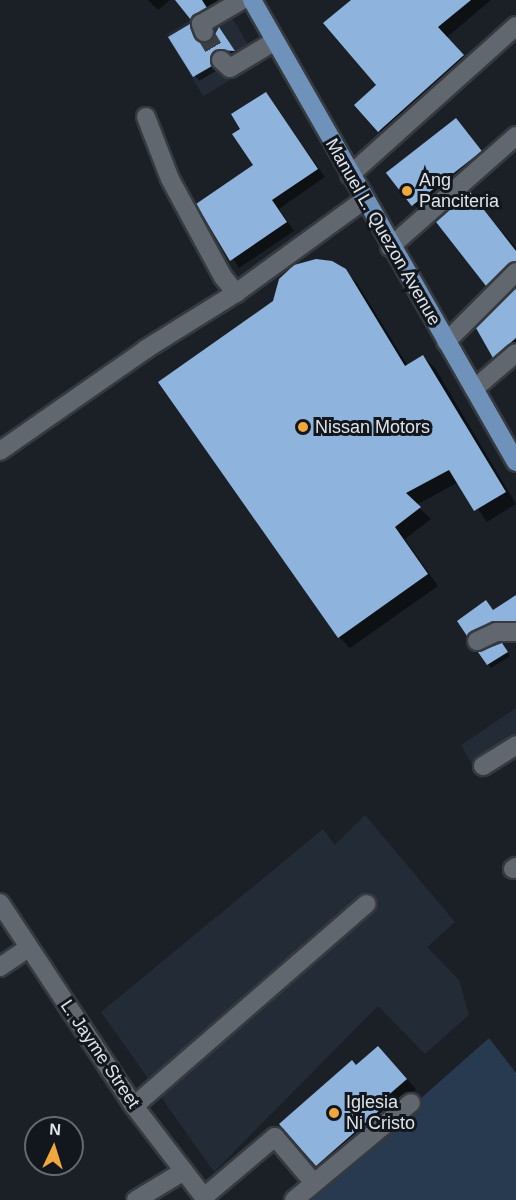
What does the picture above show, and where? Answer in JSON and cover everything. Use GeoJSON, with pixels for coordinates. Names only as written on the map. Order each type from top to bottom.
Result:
{"type":"FeatureCollection","features":[{"type":"Feature","properties":{"kind":"main road","name":"Manuel L. Quezon Avenue"},"geometry":{"type":"LineString","coordinates":[[252,0],[390,246],[516,462]]}},
{"type":"Feature","properties":{"kind":"street"},"geometry":{"type":"LineString","coordinates":[[204,32],[201,24],[242,0]]}},
{"type":"Feature","properties":{"kind":"street"},"geometry":{"type":"LineString","coordinates":[[350,175],[516,26]]}},
{"type":"Feature","properties":{"kind":"street"},"geometry":{"type":"LineString","coordinates":[[221,60],[230,68],[274,41]]}},
{"type":"Feature","properties":{"kind":"street"},"geometry":{"type":"LineString","coordinates":[[146,117],[170,178],[223,277],[236,293]]}},
{"type":"Feature","properties":{"kind":"street"},"geometry":{"type":"LineString","coordinates":[[390,246],[516,136]]}},
{"type":"Feature","properties":{"kind":"street"},"geometry":{"type":"LineString","coordinates":[[0,451],[146,350],[236,293],[364,200]]}},
{"type":"Feature","properties":{"kind":"street"},"geometry":{"type":"LineString","coordinates":[[446,342],[516,272]]}},
{"type":"Feature","properties":{"kind":"street"},"geometry":{"type":"LineString","coordinates":[[474,389],[516,353]]}},
{"type":"Feature","properties":{"kind":"street"},"geometry":{"type":"LineString","coordinates":[[477,641],[496,632],[516,632]]}},
{"type":"Feature","properties":{"kind":"street"},"geometry":{"type":"LineString","coordinates":[[483,766],[516,745]]}},
{"type":"Feature","properties":{"kind":"street","name":"L. Jayme Street"},"geometry":{"type":"LineString","coordinates":[[0,903],[134,1106],[205,1198]]}},
{"type":"Feature","properties":{"kind":"street"},"geometry":{"type":"LineString","coordinates":[[134,1106],[366,904]]}},
{"type":"Feature","properties":{"kind":"street"},"geometry":{"type":"LineString","coordinates":[[0,967],[28,948]]}},
{"type":"Feature","properties":{"kind":"street"},"geometry":{"type":"LineString","coordinates":[[294,1200],[411,1103]]}},
{"type":"Feature","properties":{"kind":"street"},"geometry":{"type":"LineString","coordinates":[[205,1198],[274,1137],[314,1183]]}},
{"type":"Feature","properties":{"kind":"street"},"geometry":{"type":"LineString","coordinates":[[136,1200],[184,1171]]}},
{"type":"Feature","properties":{"kind":"shaded area"},"geometry":{"type":"Polygon","coordinates":[[[222,1],[259,63],[203,96],[166,34],[222,1]]]}},
{"type":"Feature","properties":{"kind":"shaded area"},"geometry":{"type":"Polygon","coordinates":[[[516,708],[516,759],[480,779],[461,745],[516,708]]]}},
{"type":"Feature","properties":{"kind":"shaded area"},"geometry":{"type":"Polygon","coordinates":[[[365,815],[455,922],[427,947],[459,980],[469,1015],[425,1054],[378,1006],[214,1172],[101,1012],[323,829],[335,845],[365,815]]]}},
{"type":"Feature","properties":{"kind":"shaded area"},"geometry":{"type":"Polygon","coordinates":[[[489,1038],[516,1073],[516,1200],[306,1200],[489,1038]]]}},
{"type":"Feature","properties":{"kind":"building"},"geometry":{"type":"Polygon","coordinates":[[[175,0],[202,0],[207,8],[191,20],[175,0]]]}},
{"type":"Feature","properties":{"kind":"building"},"geometry":{"type":"Polygon","coordinates":[[[351,0],[471,0],[438,27],[464,55],[378,132],[354,105],[376,85],[323,23],[351,0]]]}},
{"type":"Feature","properties":{"kind":"building"},"geometry":{"type":"Polygon","coordinates":[[[190,24],[194,36],[203,43],[212,40],[219,27],[235,51],[217,50],[210,57],[212,66],[193,77],[168,37],[190,24]]]}},
{"type":"Feature","properties":{"kind":"building"},"geometry":{"type":"Polygon","coordinates":[[[266,92],[318,169],[272,200],[287,222],[230,261],[196,204],[253,165],[232,134],[240,129],[231,114],[266,92]]]}},
{"type":"Feature","properties":{"kind":"building"},"geometry":{"type":"Polygon","coordinates":[[[456,118],[482,151],[412,206],[386,173],[456,118]]]}},
{"type":"Feature","properties":{"kind":"building"},"geometry":{"type":"Polygon","coordinates":[[[470,192],[516,251],[516,261],[486,286],[436,222],[470,192]]]}},
{"type":"Feature","properties":{"kind":"building","name":"Nissan Motors"},"geometry":{"type":"Polygon","coordinates":[[[316,259],[332,261],[346,269],[405,366],[423,355],[506,492],[474,511],[449,470],[406,493],[421,507],[395,527],[428,574],[338,638],[158,382],[273,301],[279,279],[294,265],[316,259]]]}},
{"type":"Feature","properties":{"kind":"building"},"geometry":{"type":"Polygon","coordinates":[[[516,288],[516,338],[493,358],[476,328],[516,288]]]}},
{"type":"Feature","properties":{"kind":"building"},"geometry":{"type":"Polygon","coordinates":[[[516,595],[516,621],[492,622],[467,636],[457,621],[486,600],[493,610],[516,595]]]}},
{"type":"Feature","properties":{"kind":"building"},"geometry":{"type":"Polygon","coordinates":[[[502,643],[508,652],[487,665],[478,652],[502,643]]]}},
{"type":"Feature","properties":{"kind":"building","name":"Iglesia Ni Cristo"},"geometry":{"type":"Polygon","coordinates":[[[378,1046],[407,1079],[385,1098],[389,1102],[316,1166],[279,1124],[352,1060],[356,1065],[378,1046]]]}},
{"type":"Feature","properties":{"kind":"tunnel"},"geometry":{"type":"LineString","coordinates":[[204,32],[221,60]]}},
{"type":"Feature","properties":{"kind":"place","name":"Ang Panciteria"},"geometry":{"type":"Point","coordinates":[407,191]}},
{"type":"Feature","properties":{"kind":"place","name":"Nissan Motors"},"geometry":{"type":"Point","coordinates":[303,427]}},
{"type":"Feature","properties":{"kind":"place","name":"Iglesia Ni Cristo"},"geometry":{"type":"Point","coordinates":[334,1113]}}]}
